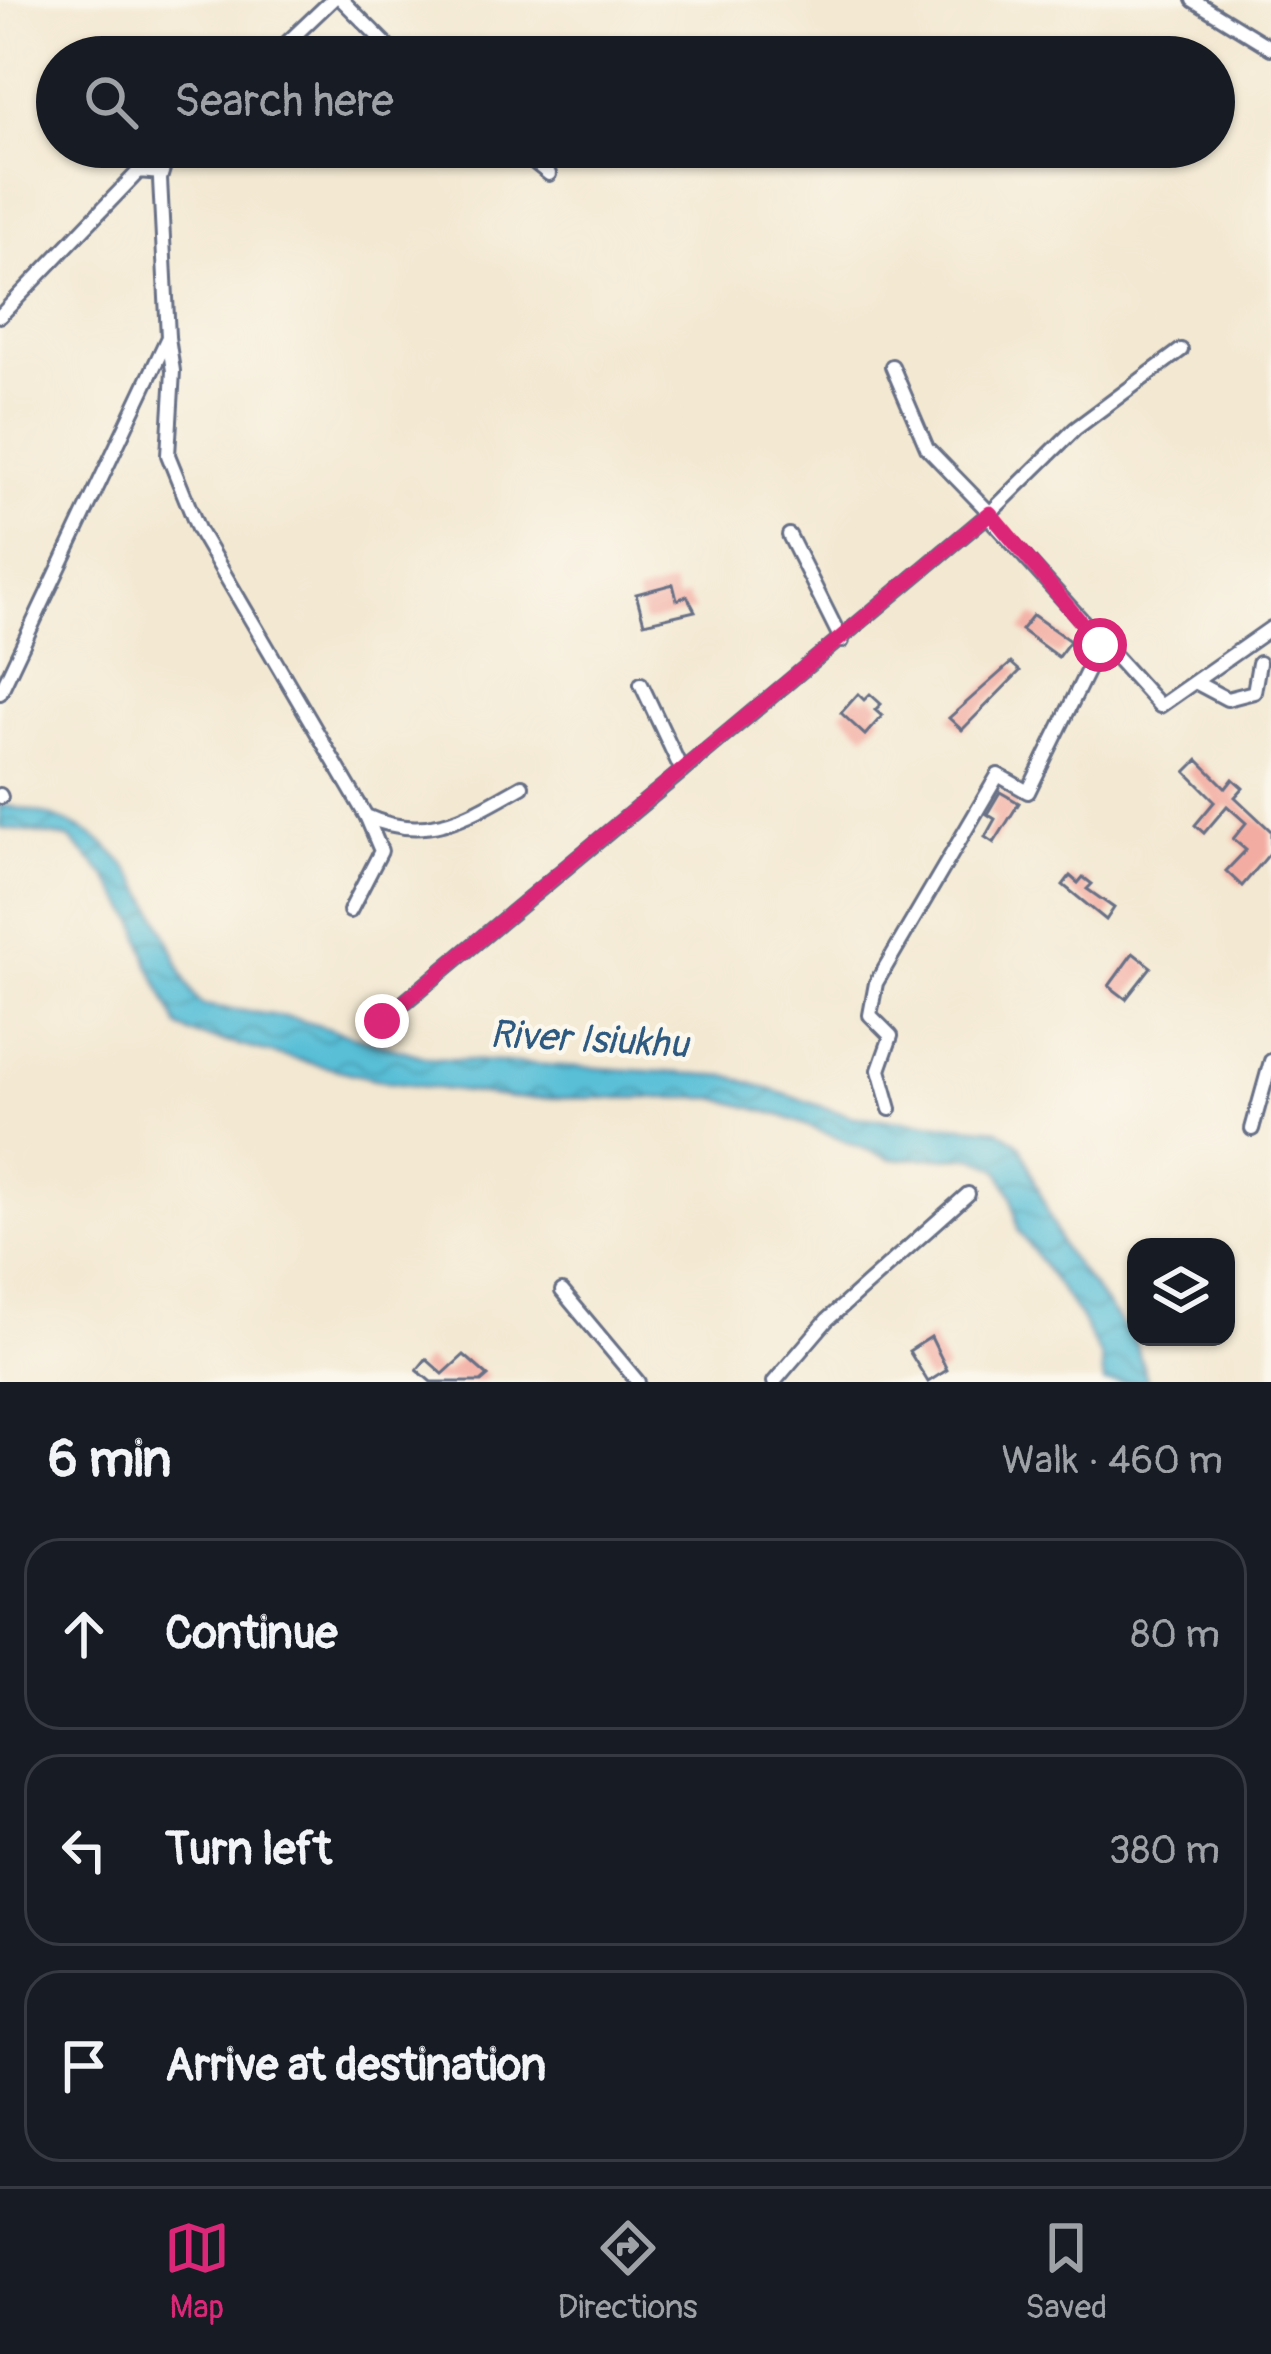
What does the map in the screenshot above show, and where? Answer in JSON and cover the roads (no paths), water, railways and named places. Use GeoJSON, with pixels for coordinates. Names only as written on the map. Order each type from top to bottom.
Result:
{"type":"FeatureCollection","features":[{"type":"Feature","properties":{"kind":"street"},"geometry":{"type":"LineString","coordinates":[[294,36],[332,0]]}},
{"type":"Feature","properties":{"kind":"street"},"geometry":{"type":"LineString","coordinates":[[343,0],[378,36]]}},
{"type":"Feature","properties":{"kind":"street"},"geometry":{"type":"LineString","coordinates":[[1193,0],[1271,48]]}},
{"type":"Feature","properties":{"kind":"street"},"geometry":{"type":"LineString","coordinates":[[164,168],[173,371],[168,455],[198,529],[366,816],[381,851],[350,911]]}},
{"type":"Feature","properties":{"kind":"street"},"geometry":{"type":"LineString","coordinates":[[541,168],[549,174]]}},
{"type":"Feature","properties":{"kind":"street"},"geometry":{"type":"LineString","coordinates":[[0,316],[139,171],[161,173]]}},
{"type":"Feature","properties":{"kind":"street"},"geometry":{"type":"LineString","coordinates":[[0,693],[168,338]]}},
{"type":"Feature","properties":{"kind":"street"},"geometry":{"type":"LineString","coordinates":[[382,1021],[842,640],[990,513],[1076,429],[1181,350]]}},
{"type":"Feature","properties":{"kind":"street"},"geometry":{"type":"LineString","coordinates":[[892,366],[927,448],[990,513],[1100,645],[1160,706],[1271,628]]}},
{"type":"Feature","properties":{"kind":"street"},"geometry":{"type":"LineString","coordinates":[[790,535],[842,640]]}},
{"type":"Feature","properties":{"kind":"street"},"geometry":{"type":"LineString","coordinates":[[890,1108],[879,1070],[891,1036],[870,1016],[876,983],[998,775],[1028,792],[1100,645]]}},
{"type":"Feature","properties":{"kind":"street"},"geometry":{"type":"LineString","coordinates":[[1195,682],[1227,698],[1254,692],[1259,663]]}},
{"type":"Feature","properties":{"kind":"street"},"geometry":{"type":"LineString","coordinates":[[641,684],[682,771]]}},
{"type":"Feature","properties":{"kind":"street"},"geometry":{"type":"LineString","coordinates":[[366,816],[389,827],[428,830],[463,820],[522,786]]}},
{"type":"Feature","properties":{"kind":"street"},"geometry":{"type":"LineString","coordinates":[[1252,1130],[1271,1061]]}},
{"type":"Feature","properties":{"kind":"street"},"geometry":{"type":"LineString","coordinates":[[774,1382],[827,1320],[968,1194]]}},
{"type":"Feature","properties":{"kind":"street"},"geometry":{"type":"LineString","coordinates":[[562,1291],[638,1382]]}},
{"type":"Feature","properties":{"kind":"water"},"geometry":{"type":"Polygon","coordinates":[[[0,805],[60,820],[104,844],[138,883],[202,1005],[292,1018],[428,1058],[729,1076],[853,1117],[998,1129],[1021,1146],[1062,1247],[1127,1332],[1127,1346],[1136,1346],[1148,1382],[1104,1382],[1101,1357],[1080,1317],[1018,1230],[1012,1195],[998,1169],[974,1157],[890,1159],[783,1116],[715,1098],[514,1098],[387,1082],[190,1033],[178,1026],[149,965],[137,924],[108,878],[69,838],[0,828],[0,805]]]}},
{"type":"Feature","properties":{"kind":"water label","name":"River Isiukhu"},"geometry":{"type":"Point","coordinates":[589,1038]}}]}
